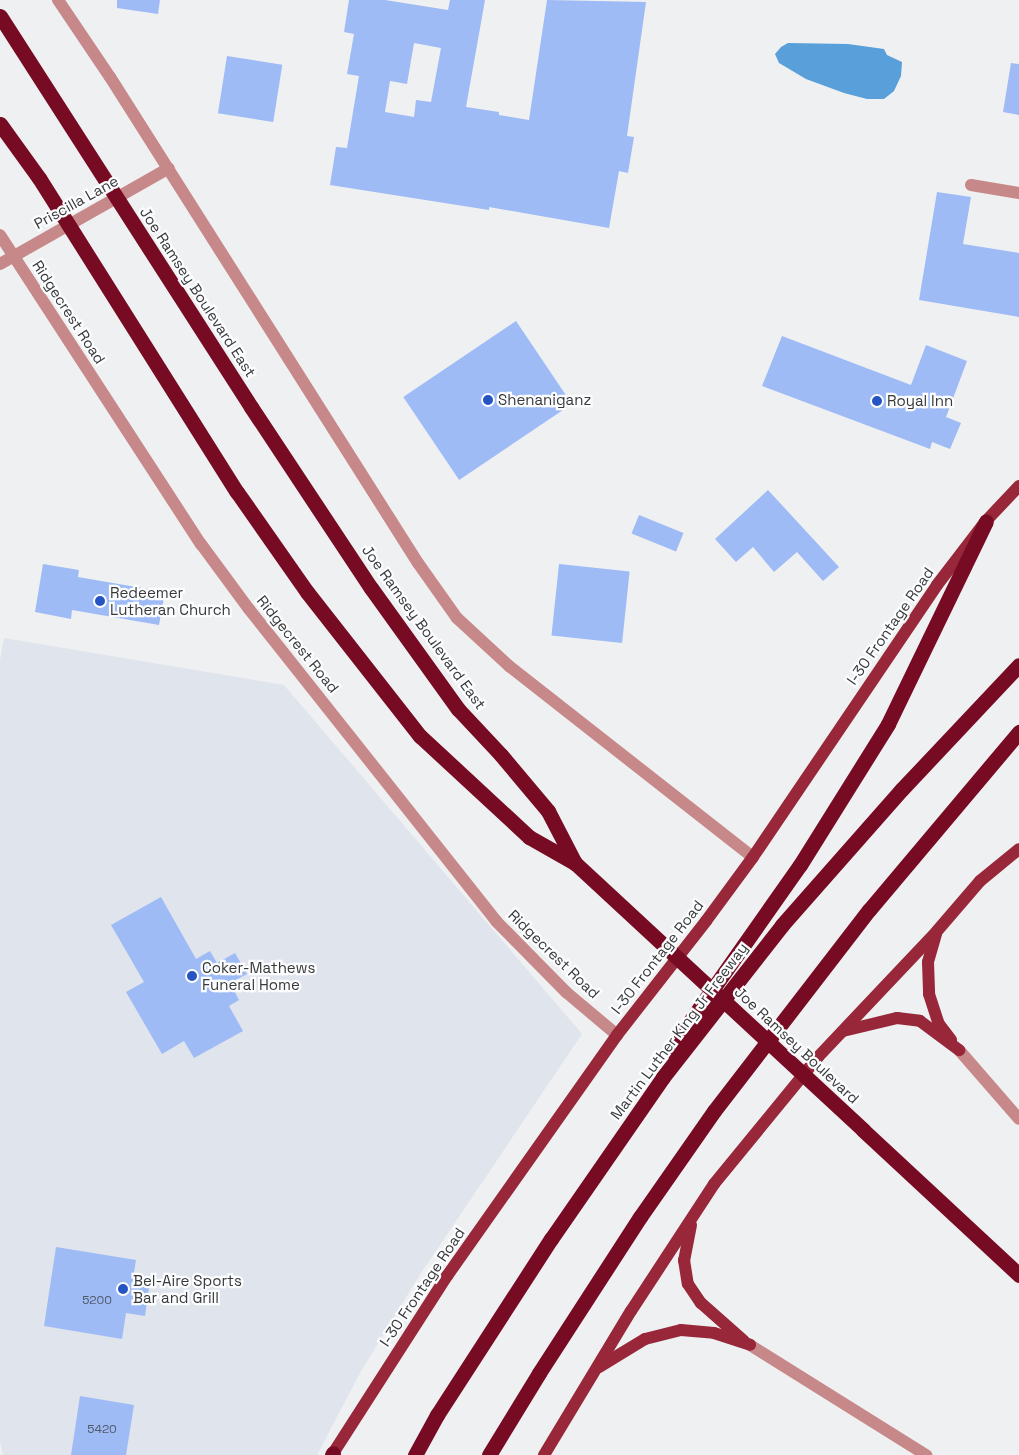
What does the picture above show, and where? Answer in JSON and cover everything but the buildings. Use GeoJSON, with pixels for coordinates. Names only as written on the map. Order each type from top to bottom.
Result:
{"type":"FeatureCollection","features":[{"type":"Feature","properties":{"kind":"highway","name":"Joe Ramsey Boulevard East"},"geometry":{"type":"LineString","coordinates":[[0,16],[251,407],[371,588],[458,709],[501,755],[548,811],[575,863]]}},
{"type":"Feature","properties":{"kind":"highway"},"geometry":{"type":"LineString","coordinates":[[0,124],[39,178],[237,492],[307,592],[420,736],[529,837],[575,863]]}},
{"type":"Feature","properties":{"kind":"highway"},"geometry":{"type":"LineString","coordinates":[[663,1077],[686,1027],[800,865],[888,724],[986,521]]}},
{"type":"Feature","properties":{"kind":"highway","name":"Martin Luther King Jr Freeway"},"geometry":{"type":"LineString","coordinates":[[415,1455],[437,1415],[551,1239],[663,1077],[782,925],[902,789],[1019,665]]}},
{"type":"Feature","properties":{"kind":"highway"},"geometry":{"type":"LineString","coordinates":[[489,1455],[539,1373],[635,1225],[714,1111],[869,910],[1019,732]]}},
{"type":"Feature","properties":{"kind":"highway","name":"Joe Ramsey Boulevard"},"geometry":{"type":"LineString","coordinates":[[575,863],[1019,1275]]}},
{"type":"Feature","properties":{"kind":"main road","name":"I-30 Frontage Road"},"geometry":{"type":"LineString","coordinates":[[332,1454],[446,1276],[617,1036],[753,857],[937,585],[986,521],[1019,486]]}},
{"type":"Feature","properties":{"kind":"main road"},"geometry":{"type":"LineString","coordinates":[[544,1455],[631,1311],[714,1184],[797,1081],[937,931],[980,882],[1019,849]]}},
{"type":"Feature","properties":{"kind":"main road"},"geometry":{"type":"LineString","coordinates":[[937,931],[928,962],[929,994],[940,1024],[958,1050]]}},
{"type":"Feature","properties":{"kind":"main road"},"geometry":{"type":"LineString","coordinates":[[842,1032],[870,1022],[897,1018],[912,1020],[920,1022],[958,1050]]}},
{"type":"Feature","properties":{"kind":"main road"},"geometry":{"type":"LineString","coordinates":[[692,1220],[684,1260],[688,1284],[701,1303],[750,1345]]}},
{"type":"Feature","properties":{"kind":"main road"},"geometry":{"type":"LineString","coordinates":[[598,1368],[645,1339],[681,1330],[714,1333],[750,1345]]}},
{"type":"Feature","properties":{"kind":"street"},"geometry":{"type":"LineString","coordinates":[[58,0],[168,168],[414,557],[457,618],[509,666],[753,857]]}},
{"type":"Feature","properties":{"kind":"street","name":"Priscilla Lane"},"geometry":{"type":"LineString","coordinates":[[0,264],[168,168]]}},
{"type":"Feature","properties":{"kind":"street"},"geometry":{"type":"LineString","coordinates":[[971,185],[1019,193]]}},
{"type":"Feature","properties":{"kind":"street","name":"Ridgecrest Road"},"geometry":{"type":"LineString","coordinates":[[0,235],[201,544],[249,609],[496,921],[566,992],[617,1036]]}},
{"type":"Feature","properties":{"kind":"street"},"geometry":{"type":"LineString","coordinates":[[958,1050],[1019,1119]]}},
{"type":"Feature","properties":{"kind":"street"},"geometry":{"type":"LineString","coordinates":[[750,1345],[922,1454]]}},
{"type":"Feature","properties":{"kind":"shaded area"},"geometry":{"type":"Polygon","coordinates":[[[4,638],[284,685],[582,1034],[419,1276],[360,1373],[317,1455],[3,1455],[0,1442],[0,660],[4,638]]]}},
{"type":"Feature","properties":{"kind":"water"},"geometry":{"type":"Polygon","coordinates":[[[788,43],[848,44],[884,49],[887,55],[902,62],[901,76],[894,91],[884,99],[867,99],[844,93],[806,79],[779,63],[775,54],[788,43]]]}},
{"type":"Feature","properties":{"kind":"place","name":"Shenaniganz"},"geometry":{"type":"Point","coordinates":[488,400]}},
{"type":"Feature","properties":{"kind":"place","name":"Royal Inn"},"geometry":{"type":"Point","coordinates":[877,401]}},
{"type":"Feature","properties":{"kind":"place","name":"Redeemer Lutheran Church"},"geometry":{"type":"Point","coordinates":[100,601]}},
{"type":"Feature","properties":{"kind":"place","name":"Coker-Mathews Funeral Home"},"geometry":{"type":"Point","coordinates":[192,976]}},
{"type":"Feature","properties":{"kind":"place","name":"Bel-Aire Sports Bar and Grill"},"geometry":{"type":"Point","coordinates":[123,1289]}}]}
